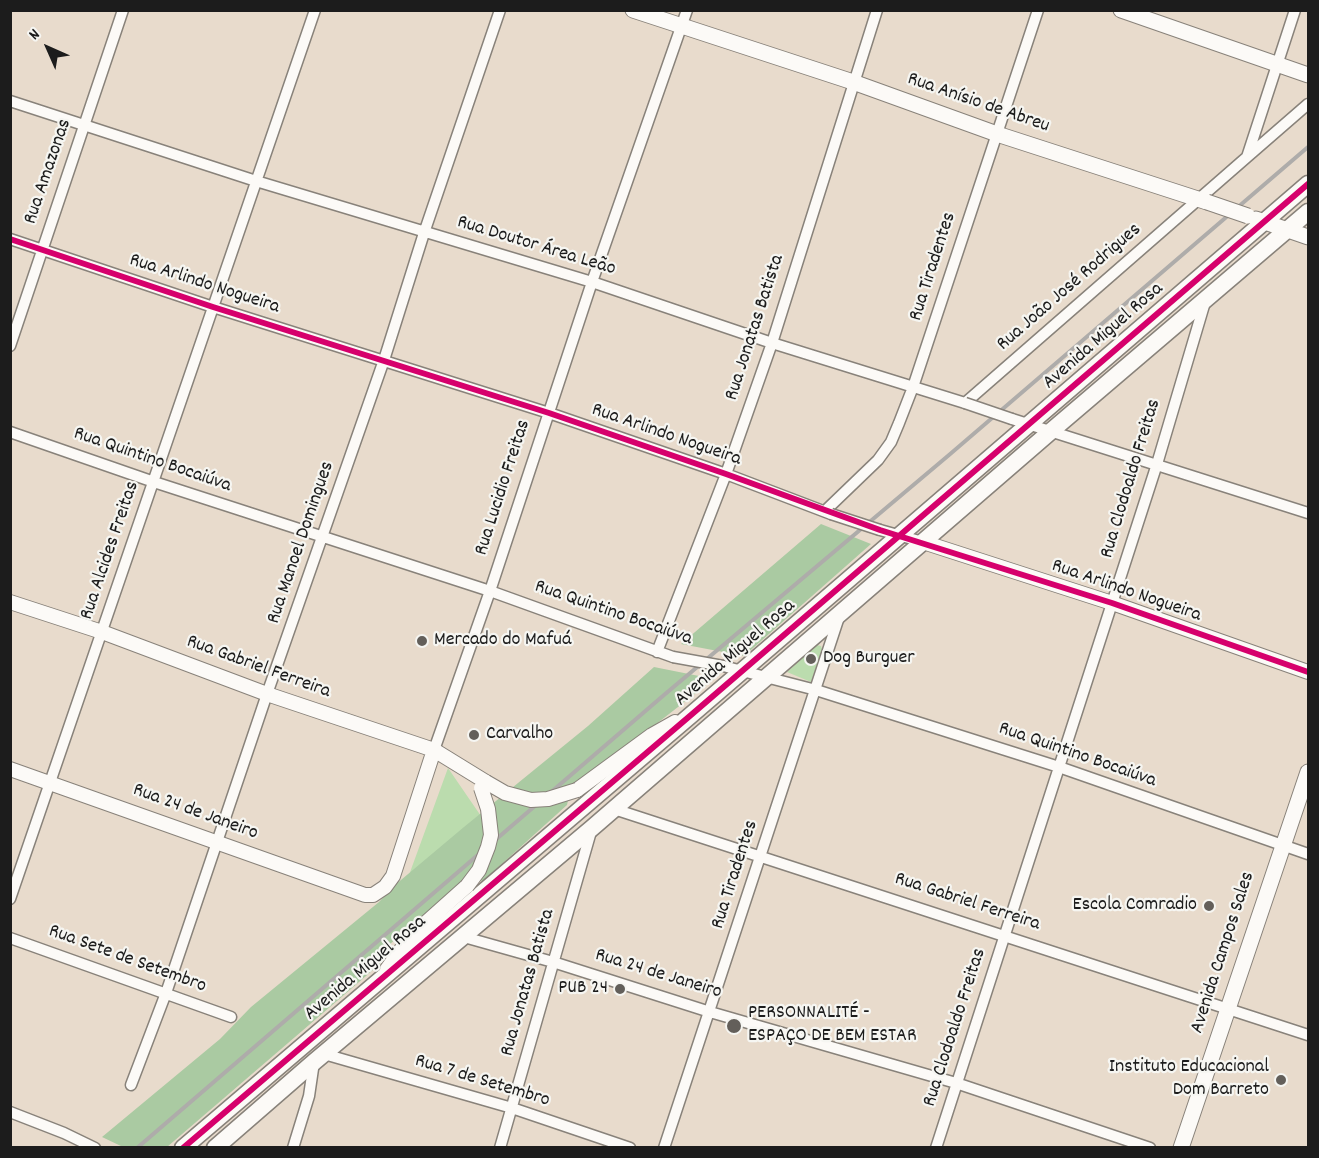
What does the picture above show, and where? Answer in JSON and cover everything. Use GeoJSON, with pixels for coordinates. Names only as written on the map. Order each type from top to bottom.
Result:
{"type":"FeatureCollection","features":[{"type":"Feature","properties":{"kind":"main road","name":"Rua Anísio de Abreu"},"geometry":{"type":"LineString","coordinates":[[633,10],[853,82],[997,134],[1203,200],[1308,237]]}},
{"type":"Feature","properties":{"kind":"main road"},"geometry":{"type":"LineString","coordinates":[[1120,10],[1308,75]]}},
{"type":"Feature","properties":{"kind":"main road","name":"Avenida Miguel Rosa"},"geometry":{"type":"LineString","coordinates":[[183,1148],[899,536],[1020,421],[1308,184]]}},
{"type":"Feature","properties":{"kind":"main road","name":"Avenida Miguel Rosa"},"geometry":{"type":"LineString","coordinates":[[215,1148],[266,1102],[592,828],[1308,212]]}},
{"type":"Feature","properties":{"kind":"main road","name":"Avenida Campos Sales"},"geometry":{"type":"LineString","coordinates":[[1181,1148],[1308,772]]}},
{"type":"Feature","properties":{"kind":"main road"},"geometry":{"type":"LineString","coordinates":[[252,1087],[266,1102]]}},
{"type":"Feature","properties":{"kind":"street","name":"Rua Amazonas"},"geometry":{"type":"LineString","coordinates":[[10,346],[123,10]]}},
{"type":"Feature","properties":{"kind":"street","name":"Rua Alcides Freitas"},"geometry":{"type":"LineString","coordinates":[[10,899],[315,10]]}},
{"type":"Feature","properties":{"kind":"street","name":"Rua Manoel Domingues"},"geometry":{"type":"LineString","coordinates":[[131,1085],[166,993],[267,694],[384,360],[424,232],[501,10]]}},
{"type":"Feature","properties":{"kind":"street","name":"Rua Lucidio Freitas"},"geometry":{"type":"LineString","coordinates":[[365,895],[373,895],[385,887],[393,876],[592,282],[687,10]]}},
{"type":"Feature","properties":{"kind":"street","name":"Rua Jonatas Batista"},"geometry":{"type":"LineString","coordinates":[[657,652],[726,474],[772,343],[877,10]]}},
{"type":"Feature","properties":{"kind":"street","name":"Rua Tiradentes"},"geometry":{"type":"LineString","coordinates":[[828,512],[878,460],[891,442],[913,387],[1038,10]]}},
{"type":"Feature","properties":{"kind":"street"},"geometry":{"type":"LineString","coordinates":[[1247,158],[1295,10]]}},
{"type":"Feature","properties":{"kind":"street","name":"Rua Doutor Área Leão"},"geometry":{"type":"LineString","coordinates":[[10,101],[256,181],[592,282],[772,343],[1308,513]]}},
{"type":"Feature","properties":{"kind":"street"},"geometry":{"type":"LineString","coordinates":[[1203,200],[1308,104]]}},
{"type":"Feature","properties":{"kind":"street","name":"Rua João José Rodrigues"},"geometry":{"type":"LineString","coordinates":[[965,404],[1203,200]]}},
{"type":"Feature","properties":{"kind":"street","name":"Rua Arlindo Nogueira"},"geometry":{"type":"LineString","coordinates":[[10,239],[213,307],[549,413],[880,530],[1112,603],[1308,672]]}},
{"type":"Feature","properties":{"kind":"street","name":"Rua Clodoaldo Freitas"},"geometry":{"type":"LineString","coordinates":[[936,1148],[1157,464],[1205,301]]}},
{"type":"Feature","properties":{"kind":"street","name":"Rua Quintino Bocaiúva"},"geometry":{"type":"LineString","coordinates":[[10,432],[153,482],[490,591],[657,652],[766,676],[816,690],[1059,767],[1308,854]]}},
{"type":"Feature","properties":{"kind":"street","name":"Rua Gabriel Ferreira"},"geometry":{"type":"LineString","coordinates":[[10,602],[102,632],[267,694],[434,750],[481,782],[512,796],[531,800],[548,799],[578,790],[652,735],[691,715]]}},
{"type":"Feature","properties":{"kind":"street","name":"Rua Tiradentes"},"geometry":{"type":"LineString","coordinates":[[664,1148],[840,614]]}},
{"type":"Feature","properties":{"kind":"street","name":"Rua 24 de Janeiro"},"geometry":{"type":"LineString","coordinates":[[10,770],[365,895]]}},
{"type":"Feature","properties":{"kind":"street"},"geometry":{"type":"LineString","coordinates":[[381,977],[411,936],[467,886],[479,870],[489,847],[491,835],[488,809],[481,782]]}},
{"type":"Feature","properties":{"kind":"street","name":"Rua Gabriel Ferreira"},"geometry":{"type":"LineString","coordinates":[[614,809],[1308,1035]]}},
{"type":"Feature","properties":{"kind":"street","name":"Rua Jonatas Batista"},"geometry":{"type":"LineString","coordinates":[[500,1148],[592,828]]}},
{"type":"Feature","properties":{"kind":"street","name":"Rua 24 de Janeiro"},"geometry":{"type":"LineString","coordinates":[[464,937],[553,962],[710,1012],[956,1083],[1150,1148]]}},
{"type":"Feature","properties":{"kind":"street","name":"Rua Sete de Setembro"},"geometry":{"type":"LineString","coordinates":[[10,938],[231,1017]]}},
{"type":"Feature","properties":{"kind":"street"},"geometry":{"type":"LineString","coordinates":[[293,1148],[319,1058]]}},
{"type":"Feature","properties":{"kind":"street","name":"Rua 7 de Setembro"},"geometry":{"type":"LineString","coordinates":[[319,1058],[512,1108],[630,1148]]}},
{"type":"Feature","properties":{"kind":"street"},"geometry":{"type":"LineString","coordinates":[[10,1112],[92,1146]]}},
{"type":"Feature","properties":{"kind":"green space"},"geometry":{"type":"Polygon","coordinates":[[[821,524],[871,544],[744,656],[681,644],[821,524]]]}},
{"type":"Feature","properties":{"kind":"green space"},"geometry":{"type":"Polygon","coordinates":[[[817,645],[822,649],[811,682],[787,672],[817,645]]]}},
{"type":"Feature","properties":{"kind":"green space"},"geometry":{"type":"Polygon","coordinates":[[[654,667],[714,679],[588,777],[571,787],[567,805],[483,881],[468,879],[390,944],[380,964],[167,1147],[123,1147],[102,1137],[220,1039],[251,1007],[379,902],[395,885],[464,827],[588,726],[654,667]]]}},
{"type":"Feature","properties":{"kind":"green space"},"geometry":{"type":"Polygon","coordinates":[[[448,768],[483,819],[409,875],[448,768]]]}},
{"type":"Feature","properties":{"kind":"railway"},"geometry":{"type":"LineString","coordinates":[[137,1148],[664,695],[949,455],[1308,147]]}},
{"type":"Feature","properties":{"kind":"cycle path"},"geometry":{"type":"LineString","coordinates":[[183,1148],[1308,184]]}},
{"type":"Feature","properties":{"kind":"cycle path"},"geometry":{"type":"LineString","coordinates":[[10,239],[213,307],[549,413],[880,530],[1112,603],[1308,672]]}},
{"type":"Feature","properties":{"kind":"place","name":"Mercado do Mafuá"},"geometry":{"type":"Point","coordinates":[422,641]}},
{"type":"Feature","properties":{"kind":"place","name":"Dog Burguer"},"geometry":{"type":"Point","coordinates":[811,659]}},
{"type":"Feature","properties":{"kind":"place","name":"Carvalho"},"geometry":{"type":"Point","coordinates":[474,735]}},
{"type":"Feature","properties":{"kind":"place","name":"Escola Comradio"},"geometry":{"type":"Point","coordinates":[1209,906]}},
{"type":"Feature","properties":{"kind":"place","name":"PUB 24"},"geometry":{"type":"Point","coordinates":[620,989]}},
{"type":"Feature","properties":{"kind":"place","name":"PERSONNALITÉ - ESPAÇO DE BEM ESTAR"},"geometry":{"type":"Point","coordinates":[734,1026]}},
{"type":"Feature","properties":{"kind":"place","name":"Instituto Educacional Dom Barreto"},"geometry":{"type":"Point","coordinates":[1281,1080]}}]}
